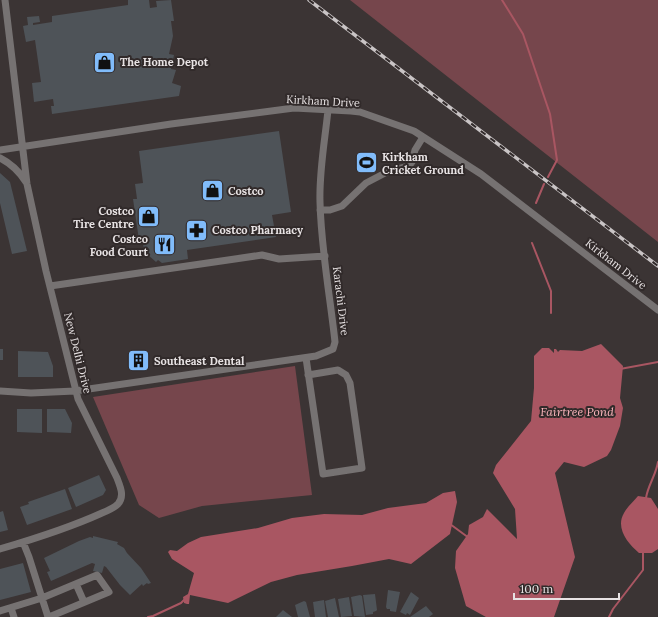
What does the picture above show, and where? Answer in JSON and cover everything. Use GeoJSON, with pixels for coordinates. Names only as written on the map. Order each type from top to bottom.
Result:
{"type":"FeatureCollection","features":[{"type":"Feature","properties":{"kind":"street","name":"New Delhi Drive"},"geometry":{"type":"LineString","coordinates":[[0,549],[105,512],[118,504],[121,496],[121,488],[117,478],[75,392],[32,211],[27,184],[5,0]]}},
{"type":"Feature","properties":{"kind":"street","name":"Kirkham Drive"},"geometry":{"type":"LineString","coordinates":[[0,150],[171,124],[289,109],[351,110],[368,114],[414,131],[481,174],[658,310]]}},
{"type":"Feature","properties":{"kind":"street","name":"Karachi Drive"},"geometry":{"type":"LineString","coordinates":[[0,391],[31,393],[75,392],[306,358],[316,356],[333,349],[335,342],[320,210],[320,183],[328,110]]}},
{"type":"Feature","properties":{"kind":"street"},"geometry":{"type":"LineString","coordinates":[[320,210],[330,210],[342,206],[366,183],[388,172],[409,166],[412,162],[415,150],[423,137]]}},
{"type":"Feature","properties":{"kind":"street"},"geometry":{"type":"LineString","coordinates":[[0,158],[10,163],[19,172],[27,184]]}},
{"type":"Feature","properties":{"kind":"street"},"geometry":{"type":"LineString","coordinates":[[50,286],[262,255],[279,259],[325,256]]}},
{"type":"Feature","properties":{"kind":"street"},"geometry":{"type":"LineString","coordinates":[[306,358],[308,375],[323,474],[362,468],[350,383],[346,375],[338,370],[308,375]]}},
{"type":"Feature","properties":{"kind":"street"},"geometry":{"type":"LineString","coordinates":[[0,611],[42,598],[97,575],[109,592],[48,617],[42,598],[29,557],[23,542]]}},
{"type":"Feature","properties":{"kind":"street"},"geometry":{"type":"LineString","coordinates":[[76,584],[84,602]]}},
{"type":"Feature","properties":{"kind":"street"},"geometry":{"type":"LineString","coordinates":[[11,608],[14,617]]}},
{"type":"Feature","properties":{"kind":"shaded area"},"geometry":{"type":"Polygon","coordinates":[[[350,0],[658,0],[658,242],[350,0]]]}},
{"type":"Feature","properties":{"kind":"shaded area"},"geometry":{"type":"Polygon","coordinates":[[[295,366],[312,495],[202,506],[159,518],[139,505],[93,397],[295,366]]]}},
{"type":"Feature","properties":{"kind":"water","name":"Fairtree Pond"},"geometry":{"type":"Polygon","coordinates":[[[601,344],[623,366],[620,398],[623,408],[620,426],[611,450],[607,456],[584,467],[564,462],[555,473],[575,557],[554,617],[486,617],[466,606],[455,568],[456,551],[468,534],[469,525],[483,517],[487,509],[517,539],[515,509],[493,473],[496,465],[531,421],[534,388],[534,356],[542,348],[549,348],[554,353],[554,349],[558,352],[560,350],[582,351],[601,344]]]}},
{"type":"Feature","properties":{"kind":"water"},"geometry":{"type":"Polygon","coordinates":[[[455,491],[457,502],[450,534],[411,564],[389,559],[297,575],[271,582],[228,603],[190,595],[189,604],[184,603],[183,597],[188,594],[194,573],[172,559],[168,552],[170,550],[177,551],[188,543],[201,537],[258,528],[292,518],[324,514],[362,515],[388,508],[426,503],[443,493],[455,491]]]}},
{"type":"Feature","properties":{"kind":"water"},"geometry":{"type":"Polygon","coordinates":[[[638,496],[651,498],[658,509],[658,549],[652,553],[639,553],[627,540],[622,530],[621,524],[624,513],[638,496]]]}},
{"type":"Feature","properties":{"kind":"building","name":"The Home Depot"},"geometry":{"type":"Polygon","coordinates":[[[128,0],[149,0],[150,8],[157,7],[156,1],[171,0],[174,21],[171,21],[173,36],[169,54],[174,55],[171,69],[176,70],[172,83],[181,86],[179,96],[52,114],[51,106],[54,106],[53,99],[34,102],[32,83],[41,82],[35,40],[26,42],[23,26],[28,25],[27,17],[39,16],[40,22],[33,23],[33,25],[52,22],[52,16],[128,5],[128,0]]]}},
{"type":"Feature","properties":{"kind":"building","name":"Costco"},"geometry":{"type":"Polygon","coordinates":[[[279,131],[291,212],[272,215],[276,237],[187,250],[188,259],[162,263],[158,260],[156,262],[147,254],[148,253],[144,249],[142,239],[139,240],[133,199],[137,199],[135,184],[143,183],[139,151],[279,131]]]}},
{"type":"Feature","properties":{"kind":"building"},"geometry":{"type":"Polygon","coordinates":[[[0,173],[10,182],[27,251],[12,254],[0,203],[0,173]]]}},
{"type":"Feature","properties":{"kind":"building"},"geometry":{"type":"Polygon","coordinates":[[[0,349],[3,349],[3,360],[0,360],[0,349]]]}},
{"type":"Feature","properties":{"kind":"building"},"geometry":{"type":"Polygon","coordinates":[[[18,351],[48,352],[53,366],[53,377],[18,377],[18,351]]]}},
{"type":"Feature","properties":{"kind":"building","name":"Southeast Dental"},"geometry":{"type":"Polygon","coordinates":[[[147,356],[148,365],[142,366],[142,363],[130,367],[129,358],[147,356]]]}},
{"type":"Feature","properties":{"kind":"building"},"geometry":{"type":"Polygon","coordinates":[[[17,409],[42,409],[42,433],[17,432],[17,409]]]}},
{"type":"Feature","properties":{"kind":"building"},"geometry":{"type":"Polygon","coordinates":[[[47,409],[65,409],[72,423],[71,433],[47,432],[47,409]]]}},
{"type":"Feature","properties":{"kind":"building"},"geometry":{"type":"Polygon","coordinates":[[[99,475],[106,490],[103,495],[76,507],[68,488],[99,475]]]}},
{"type":"Feature","properties":{"kind":"building"},"geometry":{"type":"Polygon","coordinates":[[[65,489],[72,509],[27,525],[20,507],[29,504],[28,502],[65,489]]]}},
{"type":"Feature","properties":{"kind":"building"},"geometry":{"type":"Polygon","coordinates":[[[3,511],[8,530],[0,532],[0,512],[3,511]]]}},
{"type":"Feature","properties":{"kind":"building"},"geometry":{"type":"Polygon","coordinates":[[[93,536],[118,542],[117,544],[124,548],[141,568],[151,583],[147,583],[143,586],[142,584],[130,595],[106,567],[104,566],[102,573],[93,571],[95,564],[92,563],[51,581],[47,572],[50,571],[44,558],[79,541],[90,537],[93,538],[93,536]]]}},
{"type":"Feature","properties":{"kind":"building"},"geometry":{"type":"Polygon","coordinates":[[[23,563],[31,592],[0,600],[0,569],[23,563]]]}},
{"type":"Feature","properties":{"kind":"building"},"geometry":{"type":"Polygon","coordinates":[[[388,590],[400,592],[396,612],[390,611],[390,609],[387,609],[386,607],[388,590]]]}},
{"type":"Feature","properties":{"kind":"building"},"geometry":{"type":"Polygon","coordinates":[[[411,592],[419,598],[410,615],[407,613],[406,615],[400,612],[411,592]]]}},
{"type":"Feature","properties":{"kind":"building"},"geometry":{"type":"Polygon","coordinates":[[[375,594],[377,610],[373,612],[373,614],[366,615],[363,595],[375,594]]]}},
{"type":"Feature","properties":{"kind":"building"},"geometry":{"type":"Polygon","coordinates":[[[362,596],[365,617],[354,616],[351,597],[362,596]]]}},
{"type":"Feature","properties":{"kind":"building"},"geometry":{"type":"Polygon","coordinates":[[[349,597],[352,616],[341,617],[338,599],[349,597]]]}},
{"type":"Feature","properties":{"kind":"building"},"geometry":{"type":"Polygon","coordinates":[[[335,598],[339,617],[328,617],[325,601],[335,598]]]}},
{"type":"Feature","properties":{"kind":"building"},"geometry":{"type":"Polygon","coordinates":[[[324,600],[326,617],[315,617],[313,602],[324,600]]]}},
{"type":"Feature","properties":{"kind":"building"},"geometry":{"type":"Polygon","coordinates":[[[304,601],[306,602],[310,617],[298,617],[295,605],[304,601]]]}},
{"type":"Feature","properties":{"kind":"building"},"geometry":{"type":"Polygon","coordinates":[[[426,606],[433,614],[429,617],[410,617],[426,606]]]}},
{"type":"Feature","properties":{"kind":"building"},"geometry":{"type":"Polygon","coordinates":[[[283,610],[292,617],[276,617],[283,610]]]}},
{"type":"Feature","properties":{"kind":"waterway"},"geometry":{"type":"LineString","coordinates":[[502,0],[523,34],[550,114],[557,160],[548,177]]}},
{"type":"Feature","properties":{"kind":"waterway"},"geometry":{"type":"LineString","coordinates":[[536,203],[544,184]]}},
{"type":"Feature","properties":{"kind":"waterway"},"geometry":{"type":"LineString","coordinates":[[532,243],[551,291],[551,313]]}},
{"type":"Feature","properties":{"kind":"waterway"},"geometry":{"type":"LineString","coordinates":[[620,369],[658,362]]}},
{"type":"Feature","properties":{"kind":"waterway"},"geometry":{"type":"LineString","coordinates":[[646,498],[658,462]]}},
{"type":"Feature","properties":{"kind":"waterway"},"geometry":{"type":"LineString","coordinates":[[450,524],[469,538]]}},
{"type":"Feature","properties":{"kind":"waterway"},"geometry":{"type":"LineString","coordinates":[[609,617],[613,609],[643,570],[643,552]]}},
{"type":"Feature","properties":{"kind":"waterway"},"geometry":{"type":"LineString","coordinates":[[148,617],[181,603],[184,600]]}},
{"type":"Feature","properties":{"kind":"railway"},"geometry":{"type":"LineString","coordinates":[[309,0],[658,266]]}},
{"type":"Feature","properties":{"kind":"place","name":"The Home Depot"},"geometry":{"type":"Point","coordinates":[105,62]}},
{"type":"Feature","properties":{"kind":"place","name":"Kirkham Cricket Ground"},"geometry":{"type":"Point","coordinates":[366,163]}},
{"type":"Feature","properties":{"kind":"place","name":"Costco"},"geometry":{"type":"Point","coordinates":[212,191]}},
{"type":"Feature","properties":{"kind":"place","name":"Costco Tire Centre"},"geometry":{"type":"Point","coordinates":[149,217]}},
{"type":"Feature","properties":{"kind":"place","name":"Costco Pharmacy"},"geometry":{"type":"Point","coordinates":[196,230]}},
{"type":"Feature","properties":{"kind":"place","name":"Costco Food Court"},"geometry":{"type":"Point","coordinates":[164,245]}},
{"type":"Feature","properties":{"kind":"place","name":"Southeast Dental"},"geometry":{"type":"Point","coordinates":[138,361]}}]}
